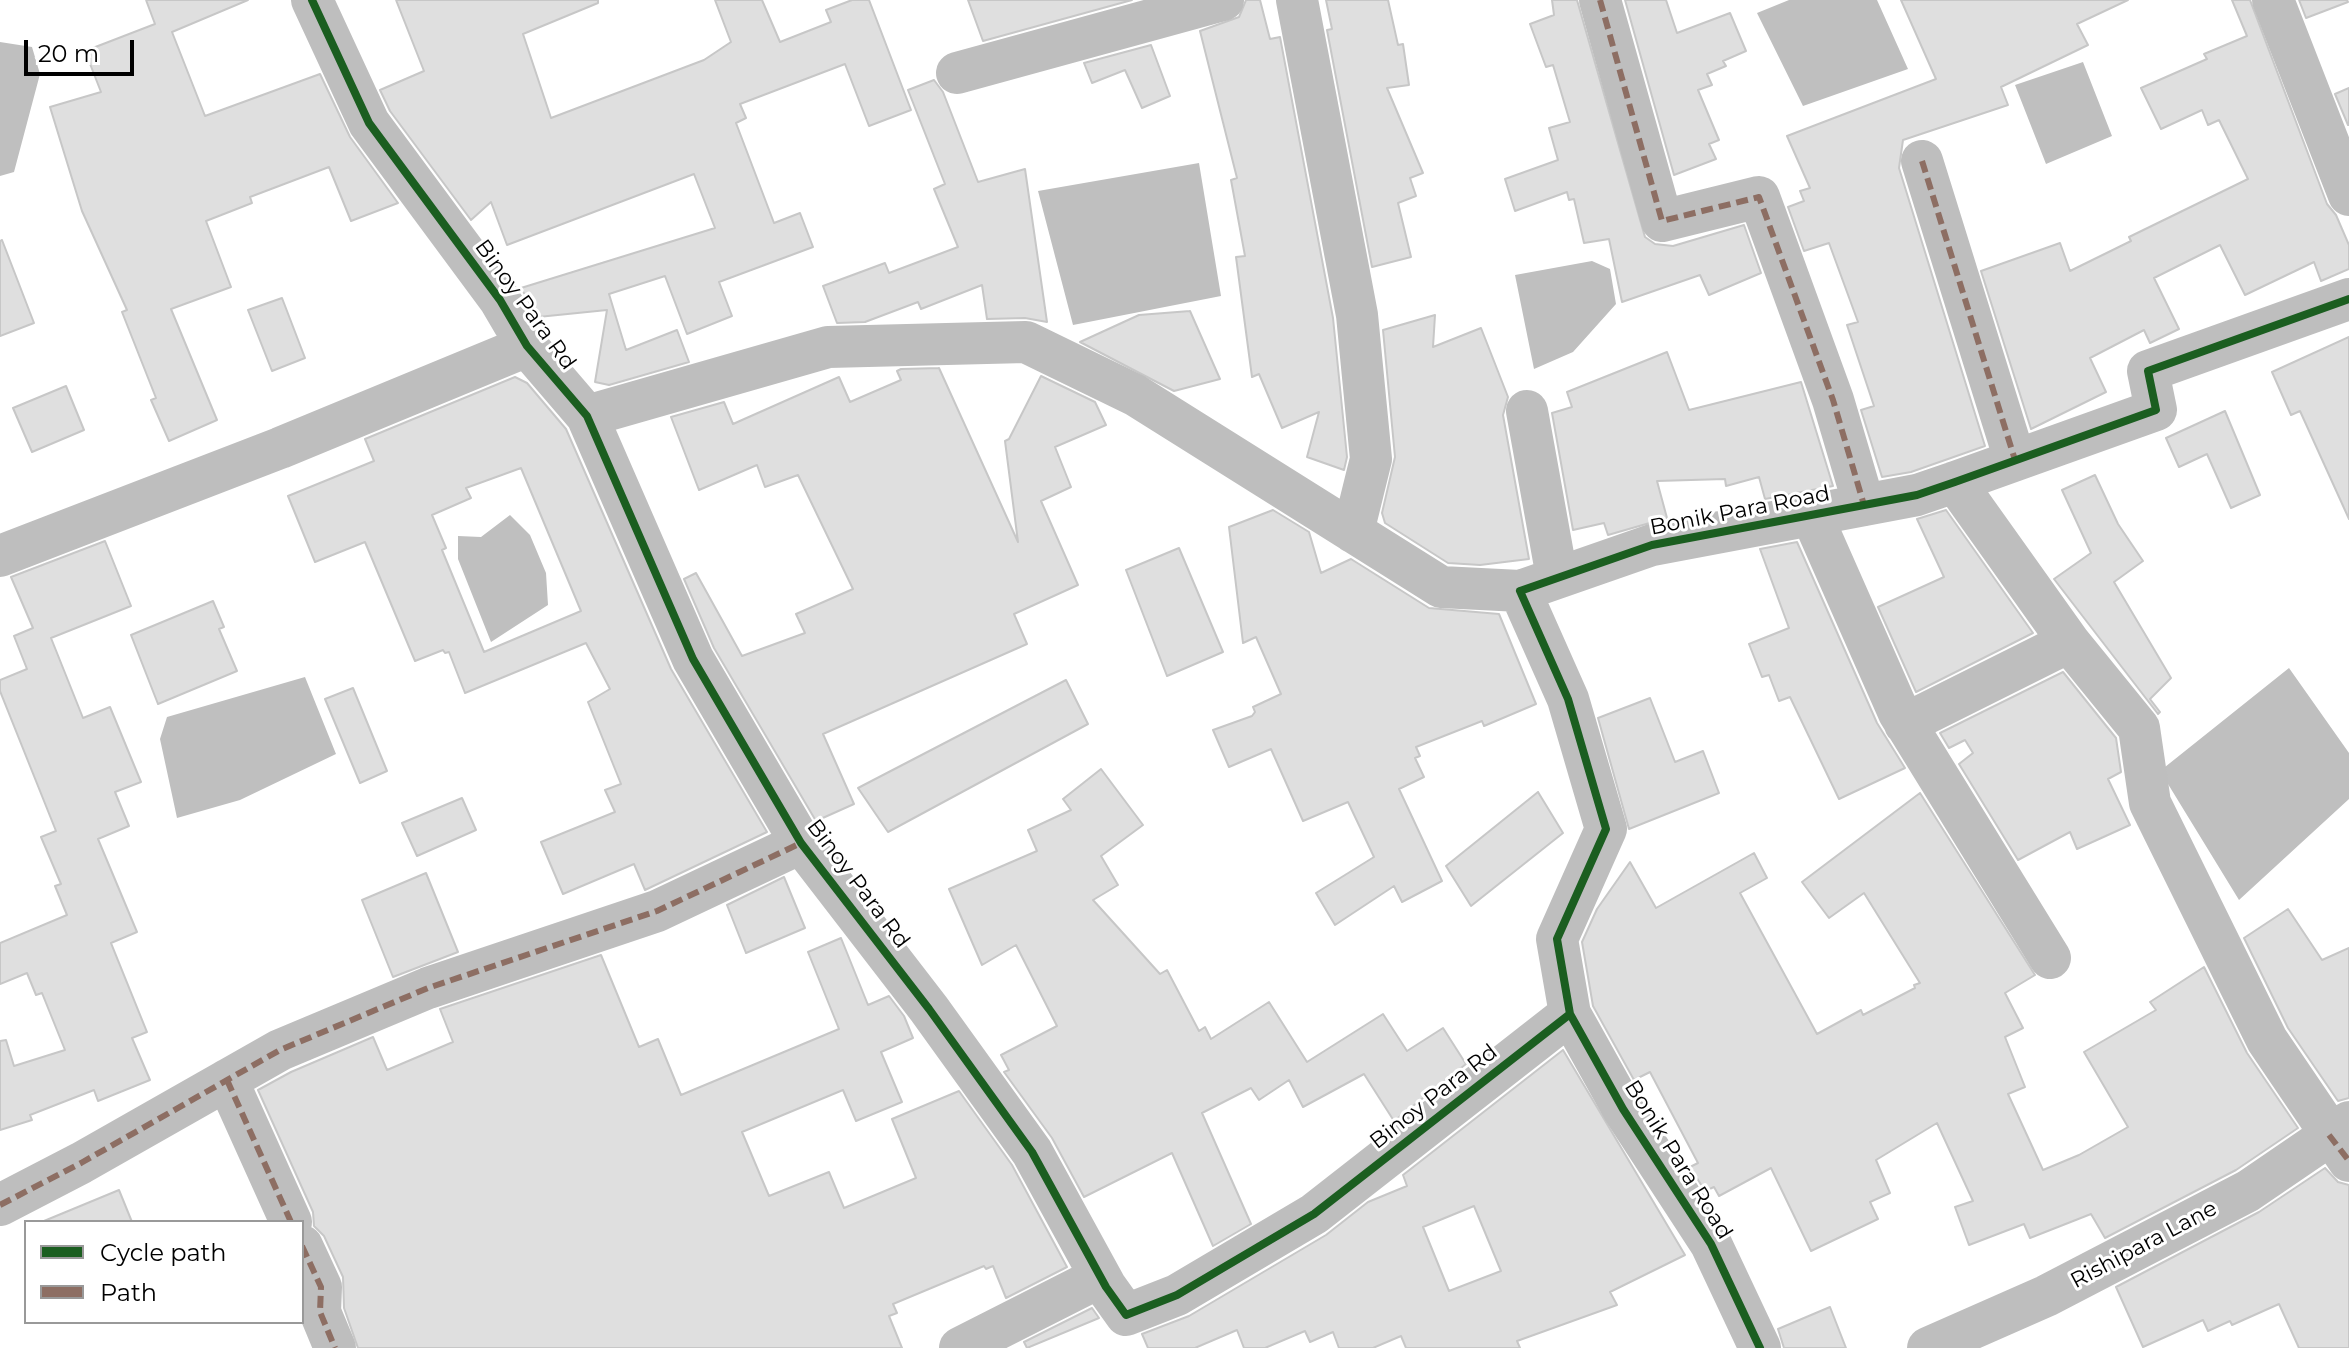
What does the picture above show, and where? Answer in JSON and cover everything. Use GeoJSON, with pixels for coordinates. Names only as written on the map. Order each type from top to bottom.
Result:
{"type":"FeatureCollection","features":[{"type":"Feature","properties":{"kind":"street","name":"Binoy Para Rd"},"geometry":{"type":"LineString","coordinates":[[312,0],[369,123],[500,300],[527,346],[587,416],[693,659],[801,843],[929,1009],[1032,1152],[1100,1277],[1126,1315],[1177,1295],[1314,1214],[1570,1014]]}},
{"type":"Feature","properties":{"kind":"street"},"geometry":{"type":"LineString","coordinates":[[957,73],[1223,0]]}},
{"type":"Feature","properties":{"kind":"street"},"geometry":{"type":"LineString","coordinates":[[1297,0],[1357,315],[1371,459],[1353,532]]}},
{"type":"Feature","properties":{"kind":"street"},"geometry":{"type":"LineString","coordinates":[[1600,0],[1662,221],[1759,197],[1833,400],[1864,505]]}},
{"type":"Feature","properties":{"kind":"street"},"geometry":{"type":"LineString","coordinates":[[2273,0],[2349,195]]}},
{"type":"Feature","properties":{"kind":"street"},"geometry":{"type":"LineString","coordinates":[[1922,161],[2015,460]]}},
{"type":"Feature","properties":{"kind":"street","name":"Bonik Para Road"},"geometry":{"type":"LineString","coordinates":[[1760,1348],[1711,1244],[1623,1109],[1570,1014],[1557,939],[1606,829],[1538,584],[1652,545],[1917,495],[1955,482],[2156,410],[2148,371],[2349,299]]}},
{"type":"Feature","properties":{"kind":"street"},"geometry":{"type":"LineString","coordinates":[[587,416],[828,347],[1026,342],[1135,395],[1441,587],[1538,584],[1527,411]]}},
{"type":"Feature","properties":{"kind":"street"},"geometry":{"type":"LineString","coordinates":[[0,556],[280,448],[527,346]]}},
{"type":"Feature","properties":{"kind":"street"},"geometry":{"type":"LineString","coordinates":[[1955,482],[2069,642],[2139,728],[2150,803],[2267,1040],[2342,1139]]}},
{"type":"Feature","properties":{"kind":"street"},"geometry":{"type":"LineString","coordinates":[[1812,516],[1905,724],[2050,958]]}},
{"type":"Feature","properties":{"kind":"street"},"geometry":{"type":"LineString","coordinates":[[1905,724],[2069,642]]}},
{"type":"Feature","properties":{"kind":"street"},"geometry":{"type":"LineString","coordinates":[[0,1205],[280,1050],[428,988],[657,911],[801,843]]}},
{"type":"Feature","properties":{"kind":"street"},"geometry":{"type":"LineString","coordinates":[[227,1080],[290,1220]]}},
{"type":"Feature","properties":{"kind":"street","name":"Rishipara Lane"},"geometry":{"type":"LineString","coordinates":[[1928,1348],[2046,1296],[2342,1139]]}},
{"type":"Feature","properties":{"kind":"street"},"geometry":{"type":"LineString","coordinates":[[304,1250],[321,1287],[320,1312],[335,1348]]}},
{"type":"Feature","properties":{"kind":"street"},"geometry":{"type":"LineString","coordinates":[[960,1348],[1100,1277]]}},
{"type":"Feature","properties":{"kind":"shaded area"},"geometry":{"type":"Polygon","coordinates":[[[1789,0],[1877,0],[1908,69],[1803,106],[1757,13],[1789,0]]]}},
{"type":"Feature","properties":{"kind":"shaded area"},"geometry":{"type":"Polygon","coordinates":[[[0,42],[32,47],[40,74],[14,172],[0,176],[0,42]]]}},
{"type":"Feature","properties":{"kind":"shaded area"},"geometry":{"type":"Polygon","coordinates":[[[2083,62],[2112,136],[2046,164],[2015,85],[2083,62]]]}},
{"type":"Feature","properties":{"kind":"shaded area"},"geometry":{"type":"Polygon","coordinates":[[[1199,163],[1221,296],[1073,325],[1038,191],[1199,163]]]}},
{"type":"Feature","properties":{"kind":"shaded area"},"geometry":{"type":"Polygon","coordinates":[[[1592,261],[1610,269],[1616,304],[1573,352],[1534,369],[1515,275],[1592,261]]]}},
{"type":"Feature","properties":{"kind":"shaded area"},"geometry":{"type":"Polygon","coordinates":[[[510,515],[530,535],[546,573],[548,605],[491,642],[458,559],[458,536],[481,537],[510,515]]]}},
{"type":"Feature","properties":{"kind":"shaded area"},"geometry":{"type":"Polygon","coordinates":[[[2289,668],[2349,753],[2349,799],[2239,900],[2160,771],[2289,668]]]}},
{"type":"Feature","properties":{"kind":"shaded area"},"geometry":{"type":"Polygon","coordinates":[[[305,677],[336,754],[240,800],[177,818],[160,739],[167,717],[305,677]]]}},
{"type":"Feature","properties":{"kind":"building"},"geometry":{"type":"Polygon","coordinates":[[[146,0],[248,0],[172,32],[205,116],[320,74],[350,137],[398,203],[351,221],[329,167],[250,197],[252,203],[206,221],[231,287],[171,309],[217,420],[169,441],[151,400],[156,398],[122,312],[127,310],[82,211],[50,107],[101,92],[85,51],[155,24],[146,0]]]}},
{"type":"Feature","properties":{"kind":"building"},"geometry":{"type":"Polygon","coordinates":[[[396,0],[598,0],[598,3],[523,34],[551,118],[704,60],[731,42],[715,0],[762,0],[780,42],[831,22],[826,10],[852,0],[869,0],[911,110],[869,126],[845,64],[740,104],[746,118],[736,123],[774,223],[800,213],[813,247],[719,282],[732,316],[687,334],[665,276],[609,294],[626,350],[677,330],[689,362],[609,385],[595,382],[607,310],[538,317],[521,288],[715,228],[694,174],[507,245],[491,202],[471,220],[390,111],[380,90],[424,71],[396,0]]]}},
{"type":"Feature","properties":{"kind":"building"},"geometry":{"type":"Polygon","coordinates":[[[968,0],[1132,0],[983,41],[968,0]]]}},
{"type":"Feature","properties":{"kind":"building"},"geometry":{"type":"Polygon","coordinates":[[[1246,0],[1260,0],[1270,39],[1280,37],[1333,318],[1347,457],[1344,470],[1307,457],[1319,412],[1282,428],[1259,374],[1252,377],[1236,257],[1245,256],[1231,180],[1237,178],[1200,31],[1239,17],[1246,0]]]}},
{"type":"Feature","properties":{"kind":"building"},"geometry":{"type":"Polygon","coordinates":[[[1326,0],[1388,0],[1398,45],[1403,44],[1409,85],[1387,88],[1423,173],[1410,178],[1416,196],[1398,203],[1411,257],[1372,267],[1327,30],[1332,29],[1326,0]]]}},
{"type":"Feature","properties":{"kind":"building"},"geometry":{"type":"Polygon","coordinates":[[[1552,0],[1577,0],[1645,237],[1655,244],[1673,246],[1744,225],[1761,273],[1709,295],[1700,275],[1622,302],[1609,239],[1584,243],[1574,199],[1569,200],[1567,192],[1515,211],[1505,179],[1558,160],[1549,128],[1570,122],[1553,65],[1546,67],[1530,24],[1554,15],[1552,0]]]}},
{"type":"Feature","properties":{"kind":"building"},"geometry":{"type":"Polygon","coordinates":[[[1625,0],[1666,0],[1677,33],[1730,13],[1746,51],[1723,61],[1726,66],[1707,74],[1712,85],[1698,90],[1719,140],[1709,144],[1716,159],[1674,175],[1625,0]]]}},
{"type":"Feature","properties":{"kind":"building"},"geometry":{"type":"Polygon","coordinates":[[[1901,0],[2128,0],[2077,24],[2088,45],[2001,87],[2008,105],[1903,140],[1899,168],[1985,446],[1911,472],[1882,477],[1861,410],[1874,406],[1847,325],[1858,322],[1829,243],[1804,251],[1788,207],[1804,201],[1800,191],[1810,188],[1787,136],[1936,79],[1901,0]]]}},
{"type":"Feature","properties":{"kind":"building"},"geometry":{"type":"Polygon","coordinates":[[[2232,0],[2250,0],[2327,204],[2336,215],[2349,245],[2349,269],[2321,281],[2314,262],[2245,295],[2220,245],[2154,278],[2179,329],[2150,343],[2144,330],[2090,358],[2106,392],[2031,429],[1981,271],[2060,243],[2070,271],[2131,241],[2129,237],[2248,179],[2219,120],[2208,125],[2202,110],[2161,129],[2141,88],[2207,59],[2204,54],[2247,36],[2232,0]]]}},
{"type":"Feature","properties":{"kind":"building"},"geometry":{"type":"Polygon","coordinates":[[[2299,0],[2347,0],[2348,2],[2306,18],[2299,0]]]}},
{"type":"Feature","properties":{"kind":"building"},"geometry":{"type":"Polygon","coordinates":[[[1151,45],[1170,96],[1142,108],[1125,70],[1092,83],[1084,63],[1151,45]]]}},
{"type":"Feature","properties":{"kind":"building"},"geometry":{"type":"Polygon","coordinates":[[[934,80],[943,92],[978,182],[1025,169],[1047,322],[1025,318],[987,319],[982,285],[921,309],[918,302],[865,322],[837,323],[823,286],[885,263],[889,273],[958,247],[934,189],[945,184],[908,90],[934,80]]]}},
{"type":"Feature","properties":{"kind":"building"},"geometry":{"type":"Polygon","coordinates":[[[2349,88],[2349,125],[2348,125],[2335,94],[2349,88]]]}},
{"type":"Feature","properties":{"kind":"building"},"geometry":{"type":"Polygon","coordinates":[[[0,241],[34,323],[0,336],[0,241]]]}},
{"type":"Feature","properties":{"kind":"building"},"geometry":{"type":"Polygon","coordinates":[[[282,298],[305,358],[272,371],[248,310],[282,298]]]}},
{"type":"Feature","properties":{"kind":"building"},"geometry":{"type":"Polygon","coordinates":[[[1190,311],[1220,379],[1174,391],[1080,342],[1139,315],[1190,311]]]}},
{"type":"Feature","properties":{"kind":"building"},"geometry":{"type":"Polygon","coordinates":[[[1435,315],[1433,347],[1481,328],[1508,397],[1503,415],[1529,559],[1480,565],[1448,563],[1385,523],[1382,513],[1395,457],[1383,330],[1435,315]]]}},
{"type":"Feature","properties":{"kind":"building"},"geometry":{"type":"Polygon","coordinates":[[[2349,337],[2349,519],[2300,411],[2291,415],[2272,372],[2349,337]]]}},
{"type":"Feature","properties":{"kind":"building"},"geometry":{"type":"Polygon","coordinates":[[[1667,352],[1689,410],[1801,382],[1833,486],[1765,499],[1759,477],[1726,486],[1725,479],[1657,481],[1667,518],[1608,535],[1604,523],[1573,530],[1552,413],[1572,407],[1567,392],[1667,352]]]}},
{"type":"Feature","properties":{"kind":"building"},"geometry":{"type":"Polygon","coordinates":[[[939,368],[1018,542],[1005,441],[1009,439],[1041,376],[1095,402],[1106,425],[1055,447],[1071,487],[1041,501],[1078,585],[1014,614],[1027,644],[823,734],[854,804],[816,821],[714,648],[684,579],[696,573],[742,656],[805,633],[796,614],[853,589],[798,475],[765,487],[757,465],[699,490],[671,417],[724,402],[733,424],[839,377],[850,402],[901,380],[897,371],[901,369],[939,368]]]}},
{"type":"Feature","properties":{"kind":"building"},"geometry":{"type":"Polygon","coordinates":[[[515,377],[527,383],[566,429],[671,669],[767,832],[645,890],[634,864],[563,894],[541,842],[615,812],[605,790],[621,784],[588,702],[610,689],[586,643],[465,693],[449,652],[443,650],[415,661],[365,542],[315,562],[288,496],[374,461],[365,439],[515,377]],[[521,468],[466,488],[471,498],[432,515],[446,548],[442,550],[484,652],[581,611],[521,468]]]}},
{"type":"Feature","properties":{"kind":"building"},"geometry":{"type":"Polygon","coordinates":[[[66,386],[84,430],[32,452],[13,408],[66,386]]]}},
{"type":"Feature","properties":{"kind":"building"},"geometry":{"type":"Polygon","coordinates":[[[2225,411],[2260,495],[2231,508],[2207,454],[2179,467],[2166,438],[2225,411]]]}},
{"type":"Feature","properties":{"kind":"building"},"geometry":{"type":"Polygon","coordinates":[[[2095,475],[2118,524],[2143,561],[2114,582],[2171,678],[2150,699],[2160,712],[2158,714],[2054,579],[2091,553],[2062,490],[2095,475]]]}},
{"type":"Feature","properties":{"kind":"building"},"geometry":{"type":"Polygon","coordinates":[[[1273,510],[1309,532],[1321,573],[1351,559],[1429,608],[1499,614],[1536,704],[1484,726],[1482,721],[1416,747],[1420,756],[1415,758],[1424,777],[1399,789],[1442,881],[1402,902],[1394,886],[1335,925],[1316,893],[1374,857],[1348,802],[1303,821],[1271,749],[1229,767],[1213,730],[1252,716],[1255,712],[1253,707],[1281,694],[1256,637],[1243,643],[1229,527],[1273,510]]]}},
{"type":"Feature","properties":{"kind":"building"},"geometry":{"type":"Polygon","coordinates":[[[1946,510],[2033,633],[1916,692],[1878,607],[1944,577],[1917,519],[1946,510]]]}},
{"type":"Feature","properties":{"kind":"building"},"geometry":{"type":"Polygon","coordinates":[[[105,541],[131,606],[51,638],[83,718],[110,707],[141,782],[115,792],[129,826],[98,839],[137,932],[111,943],[147,1032],[132,1038],[150,1080],[98,1101],[94,1090],[30,1115],[32,1120],[0,1130],[0,1041],[6,1040],[14,1066],[65,1050],[42,993],[36,995],[27,973],[0,984],[0,943],[67,915],[55,886],[61,884],[41,837],[56,831],[0,691],[0,680],[27,669],[14,636],[33,628],[11,577],[105,541]]]}},
{"type":"Feature","properties":{"kind":"building"},"geometry":{"type":"Polygon","coordinates":[[[1797,542],[1877,723],[1905,768],[1839,799],[1790,697],[1779,701],[1769,675],[1762,677],[1749,644],[1789,628],[1760,549],[1797,542]]]}},
{"type":"Feature","properties":{"kind":"building"},"geometry":{"type":"Polygon","coordinates":[[[1179,548],[1223,652],[1167,676],[1126,570],[1179,548]]]}},
{"type":"Feature","properties":{"kind":"building"},"geometry":{"type":"Polygon","coordinates":[[[213,601],[224,627],[219,629],[237,671],[158,704],[131,635],[213,601]]]}},
{"type":"Feature","properties":{"kind":"building"},"geometry":{"type":"Polygon","coordinates":[[[2063,672],[2116,738],[2121,772],[2108,779],[2130,825],[2077,849],[2070,832],[2018,860],[1959,764],[1973,753],[1965,740],[1949,748],[1940,733],[2063,672]]]}},
{"type":"Feature","properties":{"kind":"building"},"geometry":{"type":"Polygon","coordinates":[[[1066,680],[1088,724],[888,832],[858,788],[1066,680]]]}},
{"type":"Feature","properties":{"kind":"building"},"geometry":{"type":"Polygon","coordinates":[[[353,688],[387,771],[360,783],[325,699],[353,688]]]}},
{"type":"Feature","properties":{"kind":"building"},"geometry":{"type":"Polygon","coordinates":[[[1650,698],[1675,762],[1703,751],[1719,793],[1629,829],[1598,718],[1650,698]]]}},
{"type":"Feature","properties":{"kind":"building"},"geometry":{"type":"Polygon","coordinates":[[[1101,769],[1143,825],[1101,856],[1118,885],[1093,900],[1160,974],[1167,970],[1199,1031],[1205,1027],[1211,1039],[1269,1002],[1307,1062],[1383,1014],[1407,1051],[1443,1028],[1466,1064],[1394,1121],[1364,1074],[1303,1107],[1289,1080],[1259,1100],[1251,1088],[1202,1113],[1251,1224],[1213,1246],[1172,1153],[1084,1197],[1052,1138],[1004,1072],[1009,1070],[1001,1055],[1057,1026],[1016,945],[982,965],[949,889],[1037,851],[1028,830],[1071,810],[1063,799],[1101,769]]]}},
{"type":"Feature","properties":{"kind":"building"},"geometry":{"type":"Polygon","coordinates":[[[1538,792],[1563,833],[1471,906],[1446,866],[1538,792]]]}},
{"type":"Feature","properties":{"kind":"building"},"geometry":{"type":"Polygon","coordinates":[[[1920,793],[2035,975],[2005,993],[2023,1028],[2005,1037],[2025,1087],[2008,1094],[2043,1170],[2079,1155],[2128,1127],[2084,1052],[2156,1010],[2150,1002],[2204,967],[2247,1053],[2298,1128],[2236,1170],[2105,1238],[2091,1214],[2030,1238],[2024,1224],[1969,1245],[1955,1207],[1973,1201],[1937,1123],[1876,1160],[1890,1193],[1870,1202],[1878,1219],[1811,1251],[1771,1168],[1719,1196],[1714,1187],[1705,1191],[1690,1167],[1698,1163],[1650,1072],[1634,1080],[1593,1006],[1582,942],[1597,909],[1630,862],[1656,908],[1754,853],[1767,878],[1740,893],[1817,1034],[1861,1010],[1863,1015],[1920,983],[1864,893],[1829,918],[1802,882],[1920,793]]]}},
{"type":"Feature","properties":{"kind":"building"},"geometry":{"type":"Polygon","coordinates":[[[462,798],[476,830],[417,856],[402,823],[462,798]]]}},
{"type":"Feature","properties":{"kind":"building"},"geometry":{"type":"Polygon","coordinates":[[[426,873],[458,952],[393,977],[362,900],[426,873]]]}},
{"type":"Feature","properties":{"kind":"building"},"geometry":{"type":"Polygon","coordinates":[[[784,877],[805,928],[746,953],[727,905],[784,877]]]}},
{"type":"Feature","properties":{"kind":"building"},"geometry":{"type":"Polygon","coordinates":[[[2288,909],[2322,960],[2349,948],[2349,1098],[2338,1101],[2288,1028],[2244,938],[2288,909]]]}},
{"type":"Feature","properties":{"kind":"building"},"geometry":{"type":"Polygon","coordinates":[[[841,938],[868,1005],[889,996],[904,1016],[913,1038],[881,1052],[902,1102],[856,1121],[843,1090],[742,1132],[769,1196],[829,1172],[844,1208],[916,1178],[892,1119],[959,1091],[1012,1165],[1067,1267],[1006,1298],[993,1266],[986,1269],[984,1266],[893,1304],[897,1313],[889,1316],[902,1348],[358,1348],[344,1308],[343,1277],[324,1236],[314,1226],[313,1212],[258,1090],[291,1072],[373,1037],[387,1070],[453,1042],[440,1009],[601,955],[639,1047],[658,1039],[681,1095],[839,1029],[808,952],[841,938]]]}},
{"type":"Feature","properties":{"kind":"building"},"geometry":{"type":"Polygon","coordinates":[[[1563,1050],[1685,1255],[1610,1292],[1617,1305],[1517,1341],[1520,1348],[1406,1348],[1401,1336],[1373,1348],[1339,1348],[1333,1332],[1310,1342],[1305,1331],[1265,1348],[1244,1348],[1237,1330],[1195,1348],[1148,1348],[1142,1334],[1189,1316],[1326,1235],[1368,1202],[1407,1186],[1403,1175],[1563,1050]],[[1474,1206],[1423,1227],[1449,1291],[1501,1271],[1474,1206]]]}},
{"type":"Feature","properties":{"kind":"building"},"geometry":{"type":"Polygon","coordinates":[[[2325,1168],[2338,1182],[2349,1185],[2349,1348],[2299,1348],[2279,1304],[2232,1325],[2230,1321],[2208,1331],[2203,1320],[2143,1347],[2116,1287],[2259,1212],[2325,1168]]]}},
{"type":"Feature","properties":{"kind":"building"},"geometry":{"type":"Polygon","coordinates":[[[119,1190],[131,1220],[46,1220],[119,1190]]]}},
{"type":"Feature","properties":{"kind":"building"},"geometry":{"type":"Polygon","coordinates":[[[1830,1307],[1846,1348],[1784,1348],[1778,1329],[1830,1307]]]}},
{"type":"Feature","properties":{"kind":"building"},"geometry":{"type":"Polygon","coordinates":[[[1092,1308],[1099,1318],[1027,1348],[1024,1342],[1092,1308]]]}},
{"type":"Feature","properties":{"kind":"marked path"},"geometry":{"type":"LineString","coordinates":[[1600,0],[1662,221],[1759,197],[1833,400],[1864,505]]}},
{"type":"Feature","properties":{"kind":"marked path"},"geometry":{"type":"LineString","coordinates":[[1922,161],[2015,460]]}},
{"type":"Feature","properties":{"kind":"marked path"},"geometry":{"type":"LineString","coordinates":[[0,1205],[81,1163],[280,1050],[428,988],[657,911],[801,843]]}},
{"type":"Feature","properties":{"kind":"marked path"},"geometry":{"type":"LineString","coordinates":[[227,1080],[290,1220]]}},
{"type":"Feature","properties":{"kind":"marked path"},"geometry":{"type":"LineString","coordinates":[[2329,1135],[2349,1161]]}},
{"type":"Feature","properties":{"kind":"marked path"},"geometry":{"type":"LineString","coordinates":[[304,1250],[321,1287],[320,1312],[335,1348]]}},
{"type":"Feature","properties":{"kind":"cycle path"},"geometry":{"type":"LineString","coordinates":[[312,0],[369,123],[500,300],[527,346],[587,416],[693,659],[801,843],[929,1009],[1032,1152],[1106,1287],[1126,1315],[1177,1295],[1314,1214],[1570,1014]]}},
{"type":"Feature","properties":{"kind":"cycle path"},"geometry":{"type":"LineString","coordinates":[[1760,1348],[1711,1244],[1623,1109],[1570,1014],[1557,939],[1606,829],[1568,699],[1520,591],[1652,545],[1917,495],[1955,482],[2156,410],[2148,371],[2349,299]]}}]}
